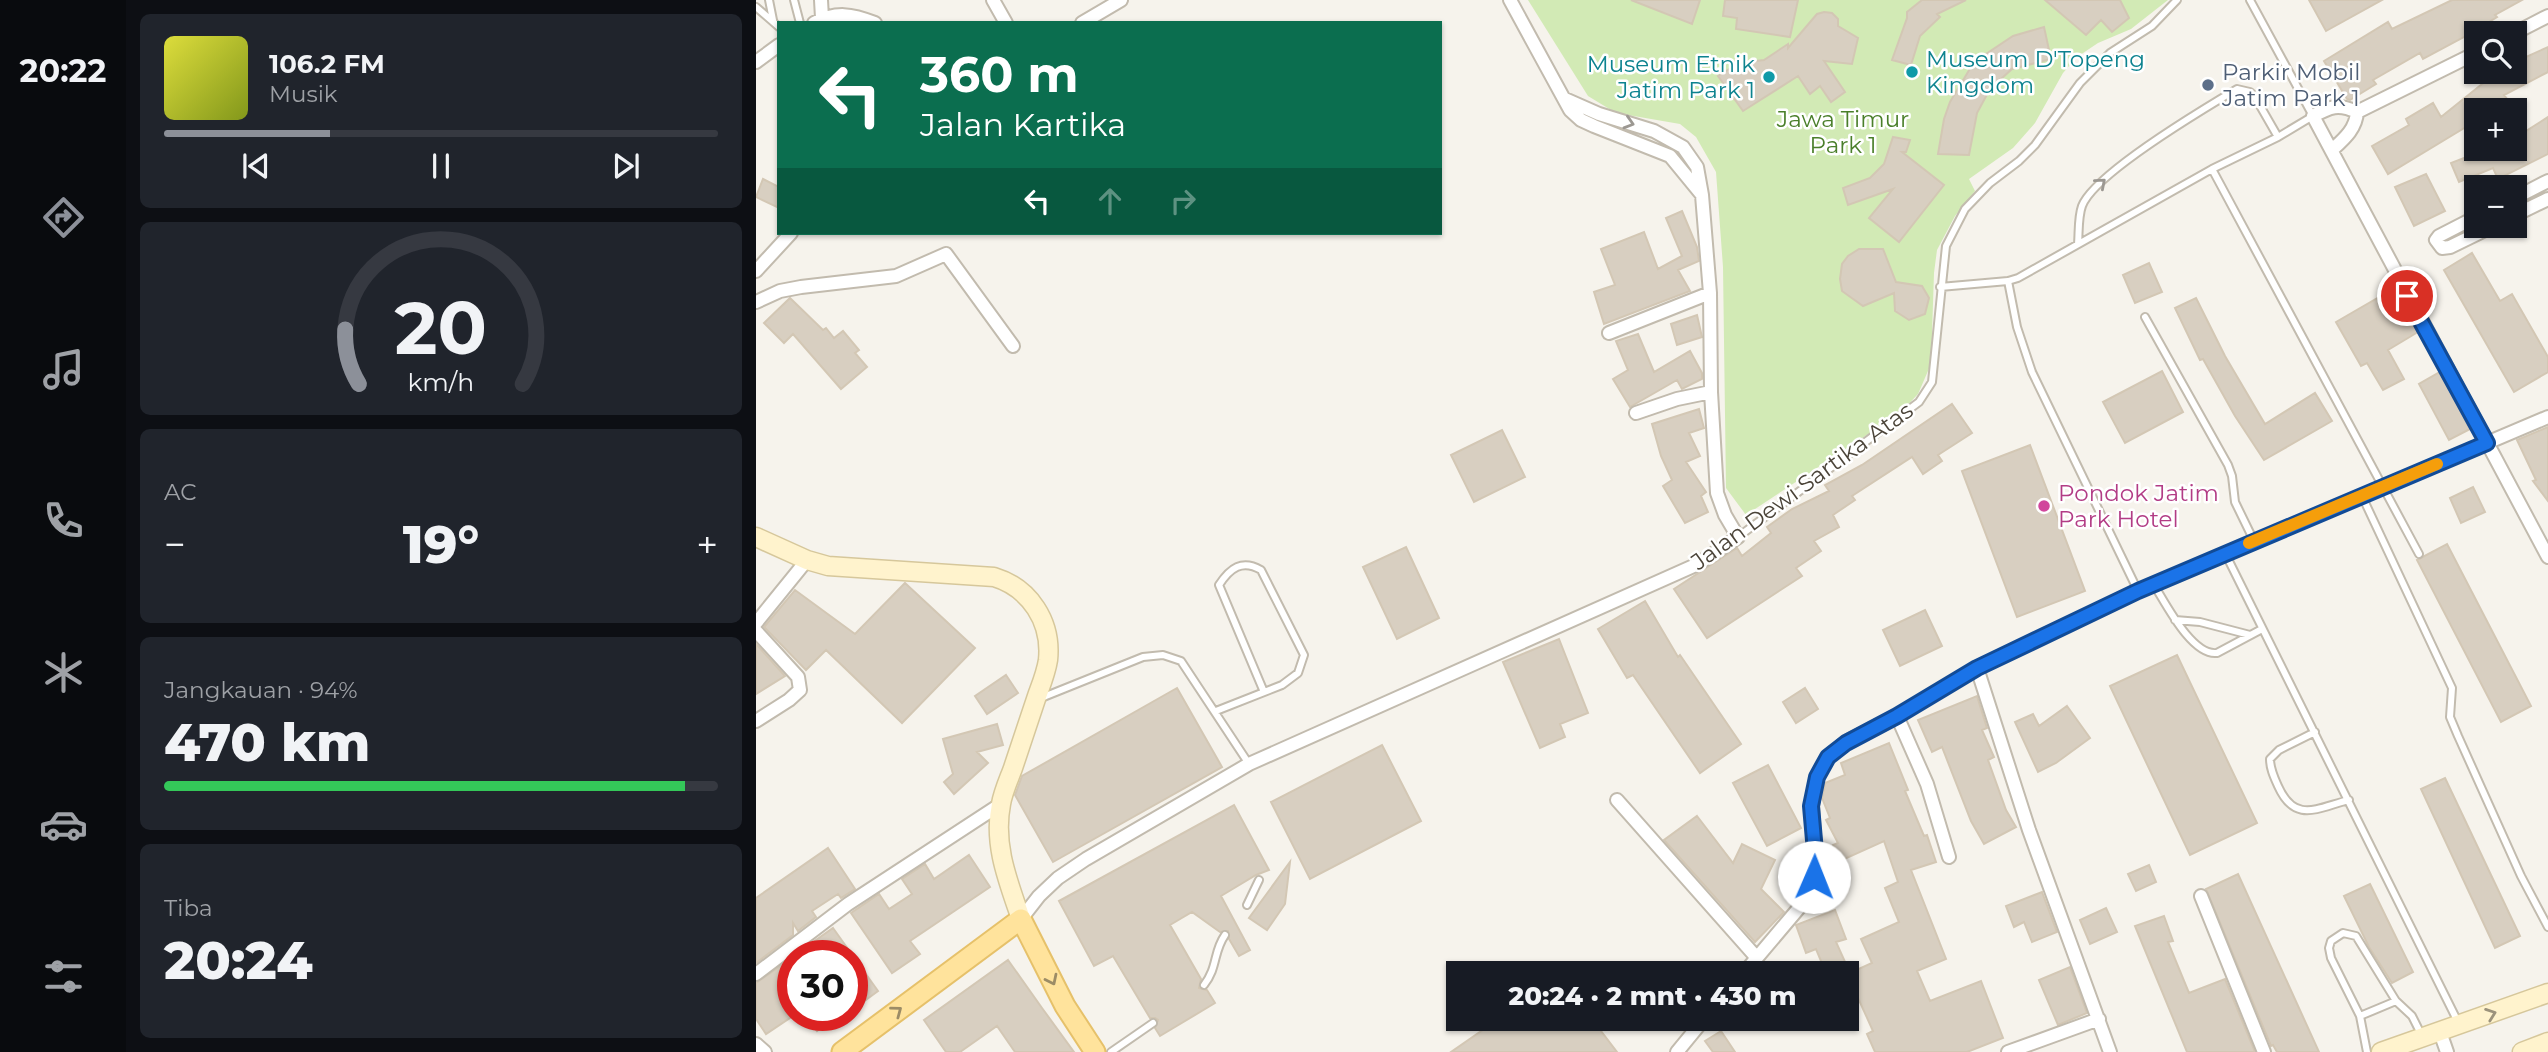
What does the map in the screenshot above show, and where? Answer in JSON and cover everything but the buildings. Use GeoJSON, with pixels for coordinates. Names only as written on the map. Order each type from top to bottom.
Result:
{"type":"FeatureCollection","features":[{"type":"Feature","properties":{"kind":"main road"},"geometry":{"type":"LineString","coordinates":[[759,541],[807,561],[843,568],[994,578],[1011,582],[1032,601],[1045,630],[1048,658],[1001,803],[1000,852],[1021,919],[1065,1006],[1095,1052]]}},
{"type":"Feature","properties":{"kind":"main road"},"geometry":{"type":"LineString","coordinates":[[842,1052],[1021,919]]}},
{"type":"Feature","properties":{"kind":"main road"},"geometry":{"type":"LineString","coordinates":[[2381,1052],[2548,993]]}},
{"type":"Feature","properties":{"kind":"main road"},"geometry":{"type":"LineString","coordinates":[[2522,1052],[2548,1042]]}},
{"type":"Feature","properties":{"kind":"street"},"geometry":{"type":"LineString","coordinates":[[821,0],[818,20],[836,14],[848,14],[869,21]]}},
{"type":"Feature","properties":{"kind":"street"},"geometry":{"type":"LineString","coordinates":[[993,0],[1005,21]]}},
{"type":"Feature","properties":{"kind":"street"},"geometry":{"type":"LineString","coordinates":[[1085,21],[1121,0]]}},
{"type":"Feature","properties":{"kind":"street"},"geometry":{"type":"LineString","coordinates":[[1510,0],[1565,99],[1599,114],[1654,131],[1683,147],[1697,167],[1710,293],[1711,392],[1717,493],[1725,515],[1738,537]]}},
{"type":"Feature","properties":{"kind":"street"},"geometry":{"type":"LineString","coordinates":[[2527,27],[2548,16]]}},
{"type":"Feature","properties":{"kind":"street"},"geometry":{"type":"LineString","coordinates":[[756,62],[777,46]]}},
{"type":"Feature","properties":{"kind":"street"},"geometry":{"type":"LineString","coordinates":[[2357,112],[2464,59]]}},
{"type":"Feature","properties":{"kind":"street"},"geometry":{"type":"LineString","coordinates":[[2357,112],[2347,107],[2332,106],[2312,116],[2548,557]]}},
{"type":"Feature","properties":{"kind":"street"},"geometry":{"type":"LineString","coordinates":[[2332,150],[2355,125],[2357,112]]}},
{"type":"Feature","properties":{"kind":"street"},"geometry":{"type":"LineString","coordinates":[[2527,192],[2548,181]]}},
{"type":"Feature","properties":{"kind":"street"},"geometry":{"type":"LineString","coordinates":[[2527,209],[2548,199]]}},
{"type":"Feature","properties":{"kind":"street"},"geometry":{"type":"LineString","coordinates":[[2464,223],[2439,236],[2437,244],[2442,248],[2450,247],[2468,238]]}},
{"type":"Feature","properties":{"kind":"street"},"geometry":{"type":"LineString","coordinates":[[756,271],[790,235]]}},
{"type":"Feature","properties":{"kind":"street"},"geometry":{"type":"LineString","coordinates":[[756,302],[780,291],[801,286],[896,276],[946,254],[1013,346]]}},
{"type":"Feature","properties":{"kind":"street"},"geometry":{"type":"LineString","coordinates":[[1609,333],[1710,293]]}},
{"type":"Feature","properties":{"kind":"street"},"geometry":{"type":"LineString","coordinates":[[1636,413],[1677,399],[1711,392]]}},
{"type":"Feature","properties":{"kind":"street"},"geometry":{"type":"LineString","coordinates":[[1755,961],[1810,892],[1816,863],[1811,806],[1817,777],[1828,757],[1846,743],[1977,668],[2138,591],[2548,417]]}},
{"type":"Feature","properties":{"kind":"street","name":"Jalan Dewi Sartika Atas"},"geometry":{"type":"LineString","coordinates":[[1021,919],[1039,896],[1068,871],[1249,764],[1698,564],[1738,537]]}},
{"type":"Feature","properties":{"kind":"street"},"geometry":{"type":"LineString","coordinates":[[756,623],[807,561]]}},
{"type":"Feature","properties":{"kind":"street"},"geometry":{"type":"LineString","coordinates":[[756,631],[801,683],[800,690],[789,700],[756,721]]}},
{"type":"Feature","properties":{"kind":"street"},"geometry":{"type":"LineString","coordinates":[[1977,668],[2029,830],[2110,1052]]}},
{"type":"Feature","properties":{"kind":"street"},"geometry":{"type":"LineString","coordinates":[[1897,716],[1927,784],[1949,857]]}},
{"type":"Feature","properties":{"kind":"street"},"geometry":{"type":"LineString","coordinates":[[1617,800],[1758,958]]}},
{"type":"Feature","properties":{"kind":"street"},"geometry":{"type":"LineString","coordinates":[[756,974],[848,904],[1001,803]]}},
{"type":"Feature","properties":{"kind":"street"},"geometry":{"type":"LineString","coordinates":[[2201,896],[2264,1052]]}},
{"type":"Feature","properties":{"kind":"street"},"geometry":{"type":"LineString","coordinates":[[2008,1052],[2099,1018]]}},
{"type":"Feature","properties":{"kind":"street"},"geometry":{"type":"LineString","coordinates":[[1677,1052],[1695,1031]]}},
{"type":"Feature","properties":{"kind":"street"},"geometry":{"type":"LineString","coordinates":[[2432,1035],[2447,1052]]}},
{"type":"Feature","properties":{"kind":"street"},"geometry":{"type":"LineString","coordinates":[[756,1045],[765,1052]]}},
{"type":"Feature","properties":{"kind":"lane"},"geometry":{"type":"LineString","coordinates":[[769,0],[774,20]]}},
{"type":"Feature","properties":{"kind":"lane"},"geometry":{"type":"LineString","coordinates":[[794,0],[799,21]]}},
{"type":"Feature","properties":{"kind":"lane","name":"Jalan Dewi Sartika Atas"},"geometry":{"type":"LineString","coordinates":[[1738,537],[1919,402],[1932,382],[1946,246],[1965,209],[1990,183],[2035,145],[2080,83],[2110,53],[2152,26],[2177,0]]}},
{"type":"Feature","properties":{"kind":"lane"},"geometry":{"type":"LineString","coordinates":[[1940,287],[2018,278],[2312,116],[2250,0]]}},
{"type":"Feature","properties":{"kind":"lane"},"geometry":{"type":"LineString","coordinates":[[756,7],[777,24]]}},
{"type":"Feature","properties":{"kind":"lane"},"geometry":{"type":"LineString","coordinates":[[2078,244],[2081,208],[2092,191],[2195,113],[2237,89],[2249,92],[2255,97],[2278,137]]}},
{"type":"Feature","properties":{"kind":"lane"},"geometry":{"type":"LineString","coordinates":[[2212,169],[2419,554]]}},
{"type":"Feature","properties":{"kind":"lane"},"geometry":{"type":"LineString","coordinates":[[2008,281],[2017,327],[2032,372],[2138,591]]}},
{"type":"Feature","properties":{"kind":"lane"},"geometry":{"type":"LineString","coordinates":[[2145,317],[2228,466],[2235,502],[2254,541]]}},
{"type":"Feature","properties":{"kind":"lane"},"geometry":{"type":"LineString","coordinates":[[2362,496],[2452,688],[2450,717],[2458,736],[2521,876],[2548,927]]}},
{"type":"Feature","properties":{"kind":"lane"},"geometry":{"type":"LineString","coordinates":[[2225,554],[2460,1025]]}},
{"type":"Feature","properties":{"kind":"lane"},"geometry":{"type":"LineString","coordinates":[[1216,712],[1282,685],[1298,673],[1304,655],[1261,570],[1251,564],[1237,566],[1226,573],[1219,585],[1264,692]]}},
{"type":"Feature","properties":{"kind":"lane"},"geometry":{"type":"LineString","coordinates":[[2154,585],[2175,620],[2198,648],[2210,654],[2217,653],[2262,629]]}},
{"type":"Feature","properties":{"kind":"lane"},"geometry":{"type":"LineString","coordinates":[[2175,620],[2200,622],[2250,635]]}},
{"type":"Feature","properties":{"kind":"lane"},"geometry":{"type":"LineString","coordinates":[[1036,700],[1143,657],[1163,655],[1181,661],[1249,764]]}},
{"type":"Feature","properties":{"kind":"lane"},"geometry":{"type":"LineString","coordinates":[[2315,732],[2279,750],[2270,759],[2270,768],[2284,800],[2296,810],[2304,812],[2349,800]]}},
{"type":"Feature","properties":{"kind":"lane"},"geometry":{"type":"LineString","coordinates":[[1247,905],[1259,880]]}},
{"type":"Feature","properties":{"kind":"lane"},"geometry":{"type":"LineString","coordinates":[[2367,1052],[2360,1016],[2331,958],[2330,941],[2343,933],[2356,936],[2396,1001],[2432,1035]]}},
{"type":"Feature","properties":{"kind":"lane"},"geometry":{"type":"LineString","coordinates":[[1204,985],[1213,973],[1218,945],[1225,935]]}},
{"type":"Feature","properties":{"kind":"lane"},"geometry":{"type":"LineString","coordinates":[[2360,1016],[2396,1001]]}},
{"type":"Feature","properties":{"kind":"lane"},"geometry":{"type":"LineString","coordinates":[[1111,1052],[1153,1023]]}},
{"type":"Feature","properties":{"kind":"green space","name":"Jawa Timur Park 1"},"geometry":{"type":"Polygon","coordinates":[[[1528,0],[2168,0],[2131,29],[2098,43],[2077,57],[2063,73],[2035,123],[2013,148],[1969,179],[1975,191],[1955,216],[1937,250],[1931,364],[1918,394],[1900,413],[1746,515],[1726,488],[1723,267],[1716,172],[1696,137],[1680,124],[1611,110],[1588,96],[1528,0]]]}},
{"type":"Feature","properties":{"kind":"slow traffic"},"geometry":{"type":"LineString","coordinates":[[2249,543],[2437,464]]}},
{"type":"Feature","properties":{"kind":"place","name":"Museum D'Topeng Kingdom"},"geometry":{"type":"Point","coordinates":[1912,72]}},
{"type":"Feature","properties":{"kind":"place","name":"Museum Etnik Jatim Park 1"},"geometry":{"type":"Point","coordinates":[1769,77]}},
{"type":"Feature","properties":{"kind":"place","name":"Parkir Mobil Jatim Park 1"},"geometry":{"type":"Point","coordinates":[2208,85]}},
{"type":"Feature","properties":{"kind":"place","name":"Pondok Jatim Park Hotel"},"geometry":{"type":"Point","coordinates":[2044,506]}},
{"type":"Feature","properties":{"kind":"route"},"geometry":{"type":"LineString","coordinates":[[1814,877],[1816,863],[1811,806],[1817,777],[1828,757],[1846,743],[1977,668],[2138,591],[2487,443],[2407,296]]}}]}
